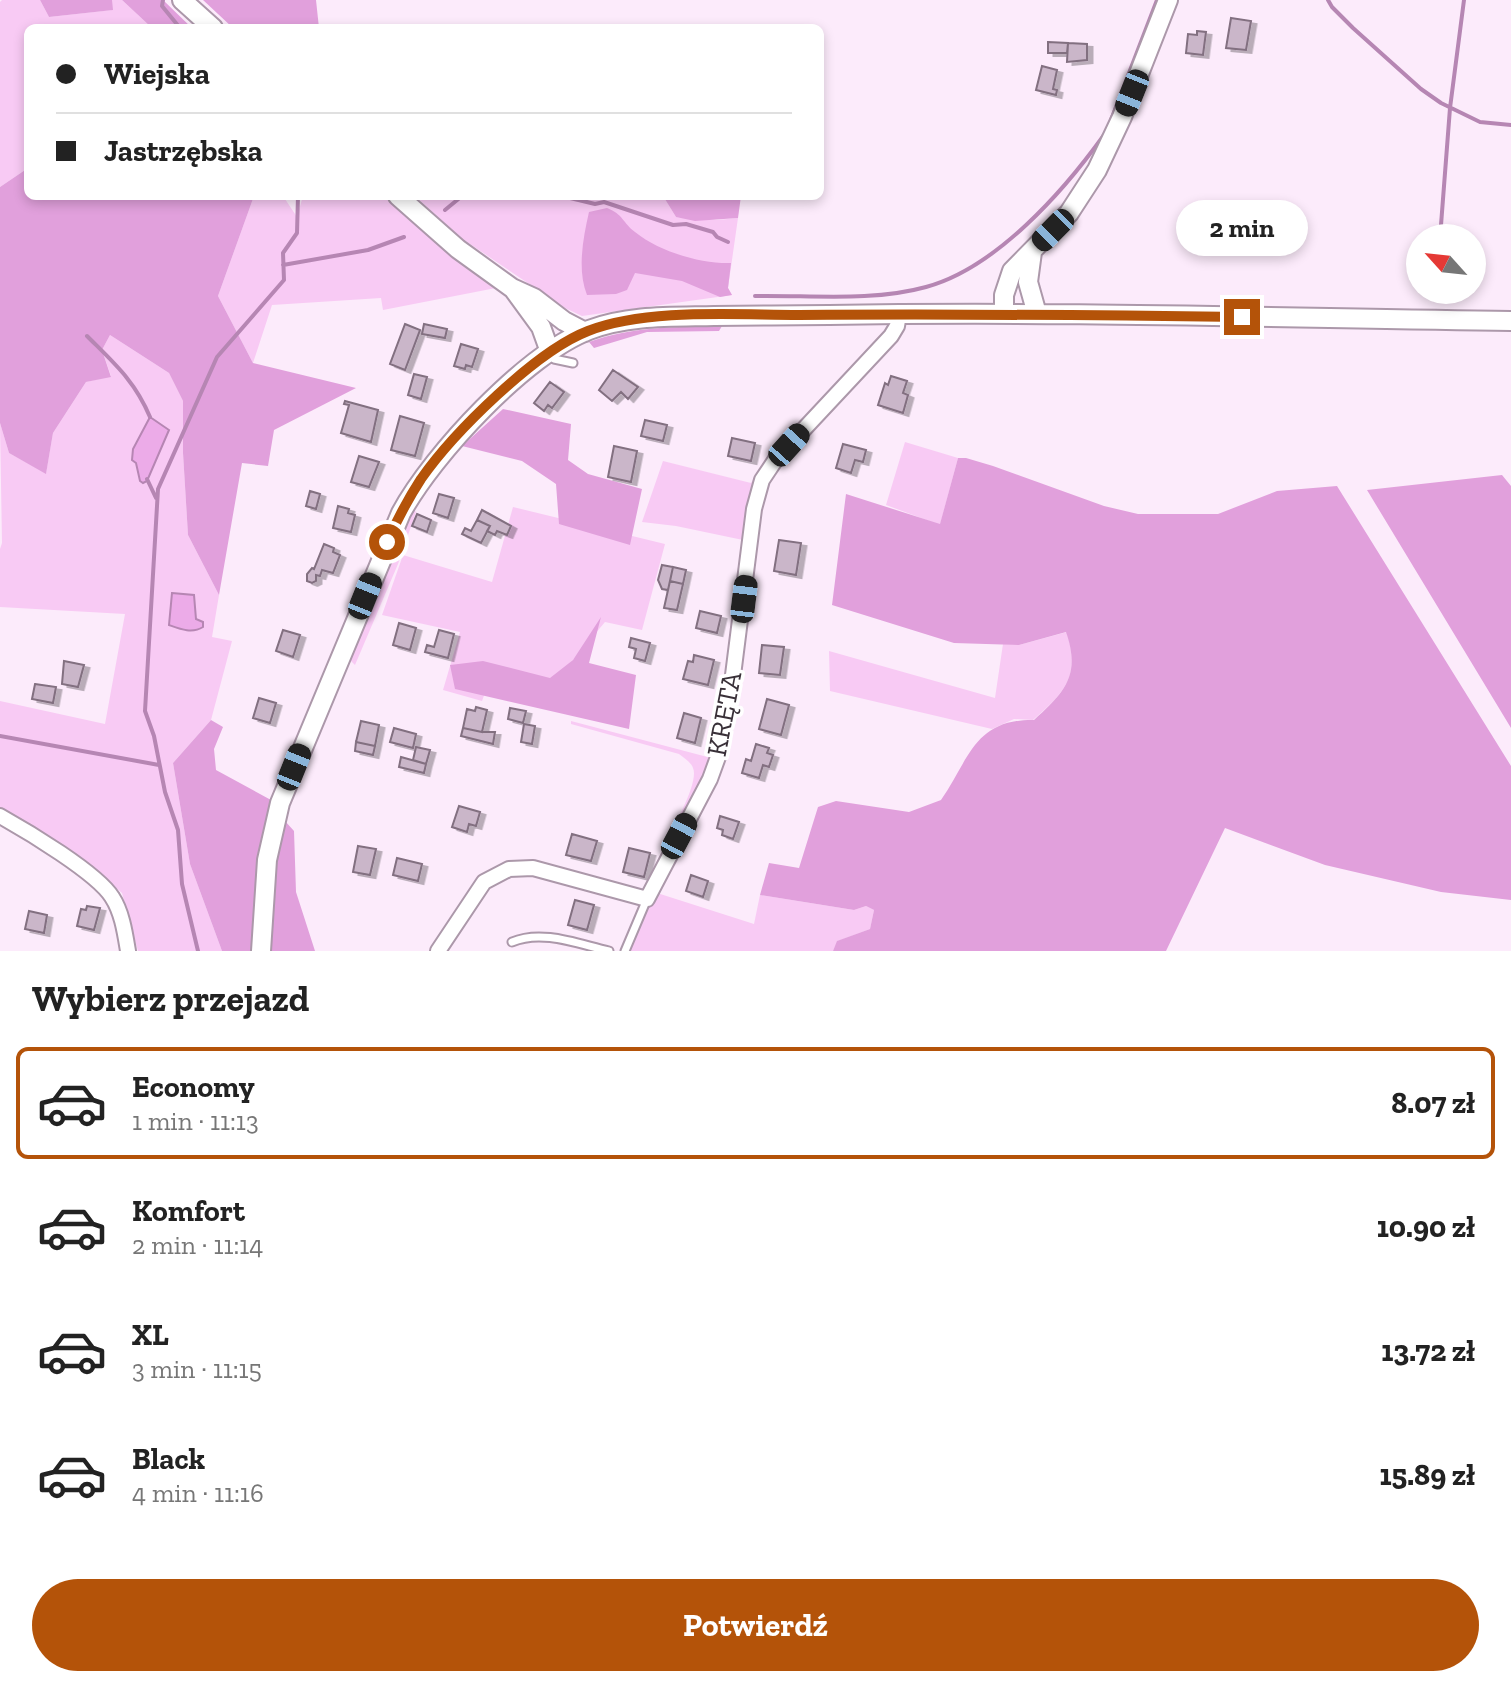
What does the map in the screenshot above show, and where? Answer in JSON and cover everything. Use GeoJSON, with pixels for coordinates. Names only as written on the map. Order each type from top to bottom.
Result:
{"type":"FeatureCollection","features":[{"type":"Feature","properties":{"kind":"street"},"geometry":{"type":"LineString","coordinates":[[182,0],[209,24]]}},
{"type":"Feature","properties":{"kind":"street"},"geometry":{"type":"LineString","coordinates":[[1004,314],[1004,295],[1012,271],[1069,213],[1097,170],[1122,117],[1168,0]]}},
{"type":"Feature","properties":{"kind":"street"},"geometry":{"type":"LineString","coordinates":[[403,200],[458,249],[512,288],[534,298],[564,321],[585,332]]}},
{"type":"Feature","properties":{"kind":"street"},"geometry":{"type":"LineString","coordinates":[[1032,252],[1028,282],[1037,314]]}},
{"type":"Feature","properties":{"kind":"street"},"geometry":{"type":"LineString","coordinates":[[512,288],[541,327],[550,352]]}},
{"type":"Feature","properties":{"kind":"street"},"geometry":{"type":"LineString","coordinates":[[261,951],[267,860],[280,803],[401,513],[424,475],[453,441],[514,381],[550,352],[585,332],[625,321],[661,317],[899,314],[1511,321]]}},
{"type":"Feature","properties":{"kind":"street","name":"KRĘTA"},"geometry":{"type":"LineString","coordinates":[[647,899],[710,779],[718,757],[731,691],[751,522],[762,480],[776,459],[891,336],[899,314]]}},
{"type":"Feature","properties":{"kind":"street"},"geometry":{"type":"LineString","coordinates":[[0,816],[64,856],[103,886],[113,898],[121,918],[128,951]]}},
{"type":"Feature","properties":{"kind":"street"},"geometry":{"type":"LineString","coordinates":[[438,951],[481,885],[495,874],[509,869],[533,868],[647,899]]}},
{"type":"Feature","properties":{"kind":"lane"},"geometry":{"type":"LineString","coordinates":[[550,352],[554,359],[573,363]]}},
{"type":"Feature","properties":{"kind":"lane"},"geometry":{"type":"LineString","coordinates":[[625,951],[647,899]]}},
{"type":"Feature","properties":{"kind":"lane"},"geometry":{"type":"LineString","coordinates":[[512,942],[528,937],[544,937],[609,951]]}},
{"type":"Feature","properties":{"kind":"shaded area"},"geometry":{"type":"Polygon","coordinates":[[[40,0],[49,17],[112,10],[112,0],[122,0],[148,24],[24,24],[24,171],[0,187],[0,2],[40,0]]]}},
{"type":"Feature","properties":{"kind":"shaded area"},"geometry":{"type":"Polygon","coordinates":[[[40,0],[112,0],[113,10],[49,17],[40,0]]]}},
{"type":"Feature","properties":{"kind":"shaded area"},"geometry":{"type":"Polygon","coordinates":[[[122,0],[163,0],[188,24],[148,24],[122,0]]]}},
{"type":"Feature","properties":{"kind":"shaded area"},"geometry":{"type":"Polygon","coordinates":[[[203,0],[316,0],[319,24],[229,24],[203,0]]]}},
{"type":"Feature","properties":{"kind":"shaded area"},"geometry":{"type":"Polygon","coordinates":[[[24,171],[24,200],[253,200],[218,296],[253,363],[356,388],[274,430],[268,466],[242,463],[219,595],[188,535],[183,401],[169,373],[110,335],[102,350],[111,377],[86,382],[53,433],[46,474],[9,453],[0,423],[0,187],[24,171]]]}},
{"type":"Feature","properties":{"kind":"shaded area"},"geometry":{"type":"Polygon","coordinates":[[[253,200],[286,200],[297,217],[302,200],[390,200],[436,242],[501,287],[383,310],[381,298],[272,305],[253,363],[218,296],[253,200]]]}},
{"type":"Feature","properties":{"kind":"shaded area"},"geometry":{"type":"Polygon","coordinates":[[[419,200],[665,200],[676,217],[738,218],[728,288],[732,295],[582,316],[565,308],[461,238],[419,200]]]}},
{"type":"Feature","properties":{"kind":"shaded area"},"geometry":{"type":"Polygon","coordinates":[[[665,200],[740,200],[738,218],[695,221],[676,217],[665,200]]]}},
{"type":"Feature","properties":{"kind":"shaded area"},"geometry":{"type":"Polygon","coordinates":[[[607,208],[645,239],[668,251],[694,259],[731,263],[728,288],[732,295],[720,297],[682,281],[635,273],[627,290],[616,294],[587,295],[582,265],[589,212],[607,208]]]}},
{"type":"Feature","properties":{"kind":"shaded area"},"geometry":{"type":"Polygon","coordinates":[[[722,326],[719,331],[647,332],[594,348],[589,342],[638,330],[722,326]]]}},
{"type":"Feature","properties":{"kind":"shaded area"},"geometry":{"type":"Polygon","coordinates":[[[110,335],[169,373],[183,401],[188,535],[219,595],[212,637],[232,641],[211,720],[173,763],[190,864],[222,951],[138,951],[122,893],[107,880],[0,819],[0,701],[105,724],[125,614],[0,607],[0,423],[9,453],[46,473],[53,433],[86,382],[111,376],[102,350],[110,335]]]}},
{"type":"Feature","properties":{"kind":"shaded area"},"geometry":{"type":"Polygon","coordinates":[[[503,409],[571,424],[568,460],[588,474],[642,489],[630,545],[559,524],[556,484],[522,461],[462,446],[503,409]]]}},
{"type":"Feature","properties":{"kind":"shaded area"},"geometry":{"type":"Polygon","coordinates":[[[150,417],[169,430],[147,481],[143,483],[132,460],[133,449],[150,417]]]}},
{"type":"Feature","properties":{"kind":"shaded area"},"geometry":{"type":"Polygon","coordinates":[[[905,442],[958,458],[940,525],[886,505],[905,442]]]}},
{"type":"Feature","properties":{"kind":"shaded area"},"geometry":{"type":"Polygon","coordinates":[[[768,455],[771,455],[743,566],[738,569],[743,540],[642,522],[663,461],[751,483],[768,455]]]}},
{"type":"Feature","properties":{"kind":"shaded area"},"geometry":{"type":"Polygon","coordinates":[[[958,458],[993,466],[1104,506],[1138,514],[1218,514],[1277,491],[1337,486],[1511,766],[1511,900],[1441,892],[1325,865],[1225,828],[1166,951],[833,951],[837,941],[870,929],[874,910],[866,906],[854,910],[760,895],[769,863],[799,868],[818,807],[836,801],[909,812],[941,800],[967,757],[986,734],[998,726],[1034,720],[1067,682],[1072,660],[1066,632],[1019,645],[954,643],[832,605],[846,494],[940,524],[958,458]]]}},
{"type":"Feature","properties":{"kind":"shaded area"},"geometry":{"type":"Polygon","coordinates":[[[1502,475],[1511,486],[1511,728],[1367,490],[1502,475]]]}},
{"type":"Feature","properties":{"kind":"shaded area"},"geometry":{"type":"Polygon","coordinates":[[[513,507],[665,544],[642,630],[605,622],[553,684],[493,671],[482,701],[443,690],[460,632],[382,615],[403,555],[492,582],[513,507]]]}},
{"type":"Feature","properties":{"kind":"shaded area"},"geometry":{"type":"Polygon","coordinates":[[[414,510],[416,512],[398,564],[355,665],[349,659],[414,510]]]}},
{"type":"Feature","properties":{"kind":"shaded area"},"geometry":{"type":"Polygon","coordinates":[[[172,593],[194,595],[196,619],[203,622],[203,627],[190,630],[169,625],[172,593]]]}},
{"type":"Feature","properties":{"kind":"shaded area"},"geometry":{"type":"Polygon","coordinates":[[[601,617],[589,663],[636,675],[629,729],[455,689],[450,665],[483,661],[550,678],[573,660],[601,617]]]}},
{"type":"Feature","properties":{"kind":"shaded area"},"geometry":{"type":"Polygon","coordinates":[[[1067,632],[1071,647],[1071,672],[1062,691],[1033,720],[1014,719],[992,729],[830,691],[829,651],[995,698],[1003,644],[1019,645],[1067,632]]]}},
{"type":"Feature","properties":{"kind":"shaded area"},"geometry":{"type":"Polygon","coordinates":[[[211,720],[223,727],[214,749],[216,770],[271,800],[252,951],[222,951],[190,864],[173,763],[211,720]]]}},
{"type":"Feature","properties":{"kind":"shaded area"},"geometry":{"type":"Polygon","coordinates":[[[571,721],[715,759],[674,836],[668,835],[690,792],[694,774],[691,764],[679,754],[571,724],[571,721]]]}},
{"type":"Feature","properties":{"kind":"shaded area"},"geometry":{"type":"Polygon","coordinates":[[[285,821],[294,831],[296,892],[315,951],[270,951],[276,863],[285,821]]]}},
{"type":"Feature","properties":{"kind":"shaded area"},"geometry":{"type":"Polygon","coordinates":[[[654,892],[754,924],[760,895],[854,910],[866,906],[874,910],[870,929],[838,941],[833,951],[629,951],[654,892]]]}},
{"type":"Feature","properties":{"kind":"building"},"geometry":{"type":"Polygon","coordinates":[[[1231,18],[1251,21],[1246,50],[1226,48],[1231,18]]]}},
{"type":"Feature","properties":{"kind":"building"},"geometry":{"type":"Polygon","coordinates":[[[1197,31],[1206,32],[1203,55],[1186,53],[1188,34],[1197,35],[1197,31]]]}},
{"type":"Feature","properties":{"kind":"building"},"geometry":{"type":"Polygon","coordinates":[[[1048,42],[1068,43],[1067,53],[1048,53],[1048,42]]]}},
{"type":"Feature","properties":{"kind":"building"},"geometry":{"type":"Polygon","coordinates":[[[1068,43],[1087,44],[1087,60],[1067,62],[1068,43]]]}},
{"type":"Feature","properties":{"kind":"building"},"geometry":{"type":"Polygon","coordinates":[[[1042,66],[1057,70],[1053,89],[1057,90],[1056,95],[1036,90],[1042,66]]]}},
{"type":"Feature","properties":{"kind":"building"},"geometry":{"type":"Polygon","coordinates":[[[405,324],[420,330],[405,370],[390,364],[405,324]]]}},
{"type":"Feature","properties":{"kind":"building"},"geometry":{"type":"Polygon","coordinates":[[[424,324],[447,329],[445,338],[422,334],[424,324]]]}},
{"type":"Feature","properties":{"kind":"building"},"geometry":{"type":"Polygon","coordinates":[[[461,344],[478,349],[472,367],[454,366],[461,344]]]}},
{"type":"Feature","properties":{"kind":"building"},"geometry":{"type":"Polygon","coordinates":[[[613,370],[638,387],[628,399],[621,392],[612,401],[599,390],[613,370]]]}},
{"type":"Feature","properties":{"kind":"building"},"geometry":{"type":"Polygon","coordinates":[[[414,374],[427,377],[421,399],[408,395],[414,374]]]}},
{"type":"Feature","properties":{"kind":"building"},"geometry":{"type":"Polygon","coordinates":[[[891,376],[907,381],[903,393],[908,395],[903,413],[878,405],[885,383],[888,385],[891,376]]]}},
{"type":"Feature","properties":{"kind":"building"},"geometry":{"type":"Polygon","coordinates":[[[550,382],[564,392],[552,408],[548,405],[544,411],[534,403],[550,382]]]}},
{"type":"Feature","properties":{"kind":"building"},"geometry":{"type":"Polygon","coordinates":[[[345,401],[378,410],[371,442],[341,433],[349,405],[344,404],[345,401]]]}},
{"type":"Feature","properties":{"kind":"building"},"geometry":{"type":"Polygon","coordinates":[[[400,416],[424,423],[415,456],[391,450],[400,416]]]}},
{"type":"Feature","properties":{"kind":"building"},"geometry":{"type":"Polygon","coordinates":[[[645,420],[667,425],[663,441],[641,436],[645,420]]]}},
{"type":"Feature","properties":{"kind":"building"},"geometry":{"type":"Polygon","coordinates":[[[732,438],[755,443],[751,461],[728,456],[732,438]]]}},
{"type":"Feature","properties":{"kind":"building"},"geometry":{"type":"Polygon","coordinates":[[[843,444],[866,450],[863,462],[855,460],[851,473],[836,468],[843,444]]]}},
{"type":"Feature","properties":{"kind":"building"},"geometry":{"type":"Polygon","coordinates":[[[614,446],[637,451],[631,482],[608,477],[614,446]]]}},
{"type":"Feature","properties":{"kind":"building"},"geometry":{"type":"Polygon","coordinates":[[[359,456],[379,462],[369,487],[351,482],[359,456]]]}},
{"type":"Feature","properties":{"kind":"building"},"geometry":{"type":"Polygon","coordinates":[[[310,491],[320,494],[316,509],[306,506],[310,491]]]}},
{"type":"Feature","properties":{"kind":"building"},"geometry":{"type":"Polygon","coordinates":[[[439,494],[454,498],[448,518],[433,513],[439,494]]]}},
{"type":"Feature","properties":{"kind":"building"},"geometry":{"type":"Polygon","coordinates":[[[338,506],[349,509],[348,513],[355,515],[351,532],[333,528],[338,506]]]}},
{"type":"Feature","properties":{"kind":"building"},"geometry":{"type":"Polygon","coordinates":[[[482,510],[511,526],[507,535],[487,531],[490,526],[477,520],[482,510]]]}},
{"type":"Feature","properties":{"kind":"building"},"geometry":{"type":"Polygon","coordinates":[[[417,514],[431,520],[427,532],[412,526],[417,514]]]}},
{"type":"Feature","properties":{"kind":"building"},"geometry":{"type":"Polygon","coordinates":[[[477,520],[490,526],[481,543],[462,534],[465,528],[471,531],[477,520]]]}},
{"type":"Feature","properties":{"kind":"building"},"geometry":{"type":"Polygon","coordinates":[[[779,540],[801,543],[796,575],[774,571],[779,540]]]}},
{"type":"Feature","properties":{"kind":"building"},"geometry":{"type":"Polygon","coordinates":[[[324,544],[340,555],[333,573],[322,570],[312,583],[307,581],[307,574],[314,569],[324,544]]]}},
{"type":"Feature","properties":{"kind":"building"},"geometry":{"type":"Polygon","coordinates":[[[662,565],[673,567],[668,590],[662,589],[658,580],[662,565]]]}},
{"type":"Feature","properties":{"kind":"building"},"geometry":{"type":"Polygon","coordinates":[[[673,567],[686,570],[683,584],[670,581],[673,567]]]}},
{"type":"Feature","properties":{"kind":"building"},"geometry":{"type":"Polygon","coordinates":[[[670,581],[683,584],[677,610],[664,608],[670,581]]]}},
{"type":"Feature","properties":{"kind":"building"},"geometry":{"type":"Polygon","coordinates":[[[700,611],[721,616],[717,633],[696,628],[700,611]]]}},
{"type":"Feature","properties":{"kind":"building"},"geometry":{"type":"Polygon","coordinates":[[[399,623],[416,628],[410,650],[393,645],[399,623]]]}},
{"type":"Feature","properties":{"kind":"building"},"geometry":{"type":"Polygon","coordinates":[[[283,630],[300,635],[293,657],[276,651],[283,630]]]}},
{"type":"Feature","properties":{"kind":"building"},"geometry":{"type":"Polygon","coordinates":[[[439,630],[454,634],[448,658],[425,652],[427,645],[434,647],[439,630]]]}},
{"type":"Feature","properties":{"kind":"building"},"geometry":{"type":"Polygon","coordinates":[[[631,638],[650,643],[645,661],[634,658],[636,649],[629,647],[631,638]]]}},
{"type":"Feature","properties":{"kind":"building"},"geometry":{"type":"Polygon","coordinates":[[[762,645],[784,647],[780,675],[759,673],[762,645]]]}},
{"type":"Feature","properties":{"kind":"building"},"geometry":{"type":"Polygon","coordinates":[[[694,655],[714,660],[708,685],[683,679],[688,661],[693,662],[694,655]]]}},
{"type":"Feature","properties":{"kind":"building"},"geometry":{"type":"Polygon","coordinates":[[[64,661],[84,665],[78,687],[62,684],[64,661]]]}},
{"type":"Feature","properties":{"kind":"building"},"geometry":{"type":"Polygon","coordinates":[[[35,684],[56,687],[53,703],[32,699],[35,684]]]}},
{"type":"Feature","properties":{"kind":"building"},"geometry":{"type":"Polygon","coordinates":[[[259,698],[276,703],[270,723],[253,718],[259,698]]]}},
{"type":"Feature","properties":{"kind":"building"},"geometry":{"type":"Polygon","coordinates":[[[767,699],[789,705],[781,735],[759,729],[767,699]]]}},
{"type":"Feature","properties":{"kind":"building"},"geometry":{"type":"Polygon","coordinates":[[[476,707],[487,710],[482,732],[463,728],[467,709],[475,711],[476,707]]]}},
{"type":"Feature","properties":{"kind":"building"},"geometry":{"type":"Polygon","coordinates":[[[510,708],[526,711],[523,723],[508,719],[510,708]]]}},
{"type":"Feature","properties":{"kind":"building"},"geometry":{"type":"Polygon","coordinates":[[[684,713],[701,718],[695,743],[677,738],[684,713]]]}},
{"type":"Feature","properties":{"kind":"building"},"geometry":{"type":"Polygon","coordinates":[[[361,721],[379,725],[375,746],[356,742],[361,721]]]}},
{"type":"Feature","properties":{"kind":"building"},"geometry":{"type":"Polygon","coordinates":[[[524,724],[535,726],[532,744],[521,742],[524,724]]]}},
{"type":"Feature","properties":{"kind":"building"},"geometry":{"type":"Polygon","coordinates":[[[394,728],[416,734],[413,748],[390,742],[394,728]]]}},
{"type":"Feature","properties":{"kind":"building"},"geometry":{"type":"Polygon","coordinates":[[[463,728],[495,732],[493,744],[461,736],[463,728]]]}},
{"type":"Feature","properties":{"kind":"building"},"geometry":{"type":"Polygon","coordinates":[[[356,742],[375,746],[373,755],[355,751],[356,742]]]}},
{"type":"Feature","properties":{"kind":"building"},"geometry":{"type":"Polygon","coordinates":[[[756,744],[769,748],[767,753],[773,755],[769,767],[763,765],[759,778],[742,773],[746,759],[751,761],[756,744]]]}},
{"type":"Feature","properties":{"kind":"building"},"geometry":{"type":"Polygon","coordinates":[[[416,747],[430,750],[426,764],[413,760],[416,747]]]}},
{"type":"Feature","properties":{"kind":"building"},"geometry":{"type":"Polygon","coordinates":[[[401,757],[426,764],[424,773],[399,767],[401,757]]]}},
{"type":"Feature","properties":{"kind":"building"},"geometry":{"type":"Polygon","coordinates":[[[459,806],[480,812],[476,826],[469,824],[467,832],[452,827],[459,806]]]}},
{"type":"Feature","properties":{"kind":"building"},"geometry":{"type":"Polygon","coordinates":[[[720,816],[739,822],[733,839],[722,835],[723,830],[717,828],[720,816]]]}},
{"type":"Feature","properties":{"kind":"building"},"geometry":{"type":"Polygon","coordinates":[[[572,834],[597,841],[591,861],[566,855],[572,834]]]}},
{"type":"Feature","properties":{"kind":"building"},"geometry":{"type":"Polygon","coordinates":[[[358,846],[376,849],[370,875],[353,872],[358,846]]]}},
{"type":"Feature","properties":{"kind":"building"},"geometry":{"type":"Polygon","coordinates":[[[629,848],[650,853],[644,877],[623,872],[629,848]]]}},
{"type":"Feature","properties":{"kind":"building"},"geometry":{"type":"Polygon","coordinates":[[[397,858],[422,864],[418,881],[393,875],[397,858]]]}},
{"type":"Feature","properties":{"kind":"building"},"geometry":{"type":"Polygon","coordinates":[[[691,875],[708,881],[703,897],[686,891],[691,875]]]}},
{"type":"Feature","properties":{"kind":"building"},"geometry":{"type":"Polygon","coordinates":[[[575,900],[594,905],[587,930],[568,925],[575,900]]]}},
{"type":"Feature","properties":{"kind":"building"},"geometry":{"type":"Polygon","coordinates":[[[87,906],[100,908],[94,930],[77,926],[81,909],[86,910],[87,906]]]}},
{"type":"Feature","properties":{"kind":"building"},"geometry":{"type":"Polygon","coordinates":[[[29,911],[47,915],[44,933],[25,929],[29,911]]]}},
{"type":"Feature","properties":{"kind":"waterway"},"geometry":{"type":"LineString","coordinates":[[163,0],[162,6],[177,24]]}},
{"type":"Feature","properties":{"kind":"waterway"},"geometry":{"type":"LineString","coordinates":[[1111,120],[1157,0]]}},
{"type":"Feature","properties":{"kind":"waterway"},"geometry":{"type":"LineString","coordinates":[[1328,0],[1353,28],[1441,103],[1480,122],[1511,125]]}},
{"type":"Feature","properties":{"kind":"waterway"},"geometry":{"type":"LineString","coordinates":[[1441,224],[1450,108],[1464,0]]}},
{"type":"Feature","properties":{"kind":"waterway"},"geometry":{"type":"LineString","coordinates":[[755,296],[884,295],[926,287],[952,277],[978,263],[1026,225],[1069,180],[1104,135]]}},
{"type":"Feature","properties":{"kind":"waterway"},"geometry":{"type":"LineString","coordinates":[[198,951],[182,884],[178,830],[145,711],[158,489],[217,357],[284,280],[283,253],[297,233],[298,200]]}},
{"type":"Feature","properties":{"kind":"waterway"},"geometry":{"type":"LineString","coordinates":[[445,210],[457,200]]}},
{"type":"Feature","properties":{"kind":"waterway"},"geometry":{"type":"LineString","coordinates":[[578,200],[595,204],[604,202],[673,225],[686,224],[713,232],[728,242]]}},
{"type":"Feature","properties":{"kind":"waterway"},"geometry":{"type":"LineString","coordinates":[[283,265],[368,250],[404,237]]}},
{"type":"Feature","properties":{"kind":"waterway"},"geometry":{"type":"LineString","coordinates":[[87,336],[131,383],[150,417]]}},
{"type":"Feature","properties":{"kind":"waterway"},"geometry":{"type":"LineString","coordinates":[[147,479],[156,498]]}},
{"type":"Feature","properties":{"kind":"waterway"},"geometry":{"type":"LineString","coordinates":[[0,736],[159,765]]}},
{"type":"Feature","properties":{"kind":"route"},"geometry":{"type":"LineString","coordinates":[[387,542],[424,475],[476,417],[544,356],[569,339],[598,327],[631,320],[675,317],[899,314],[1242,317]]}}]}
